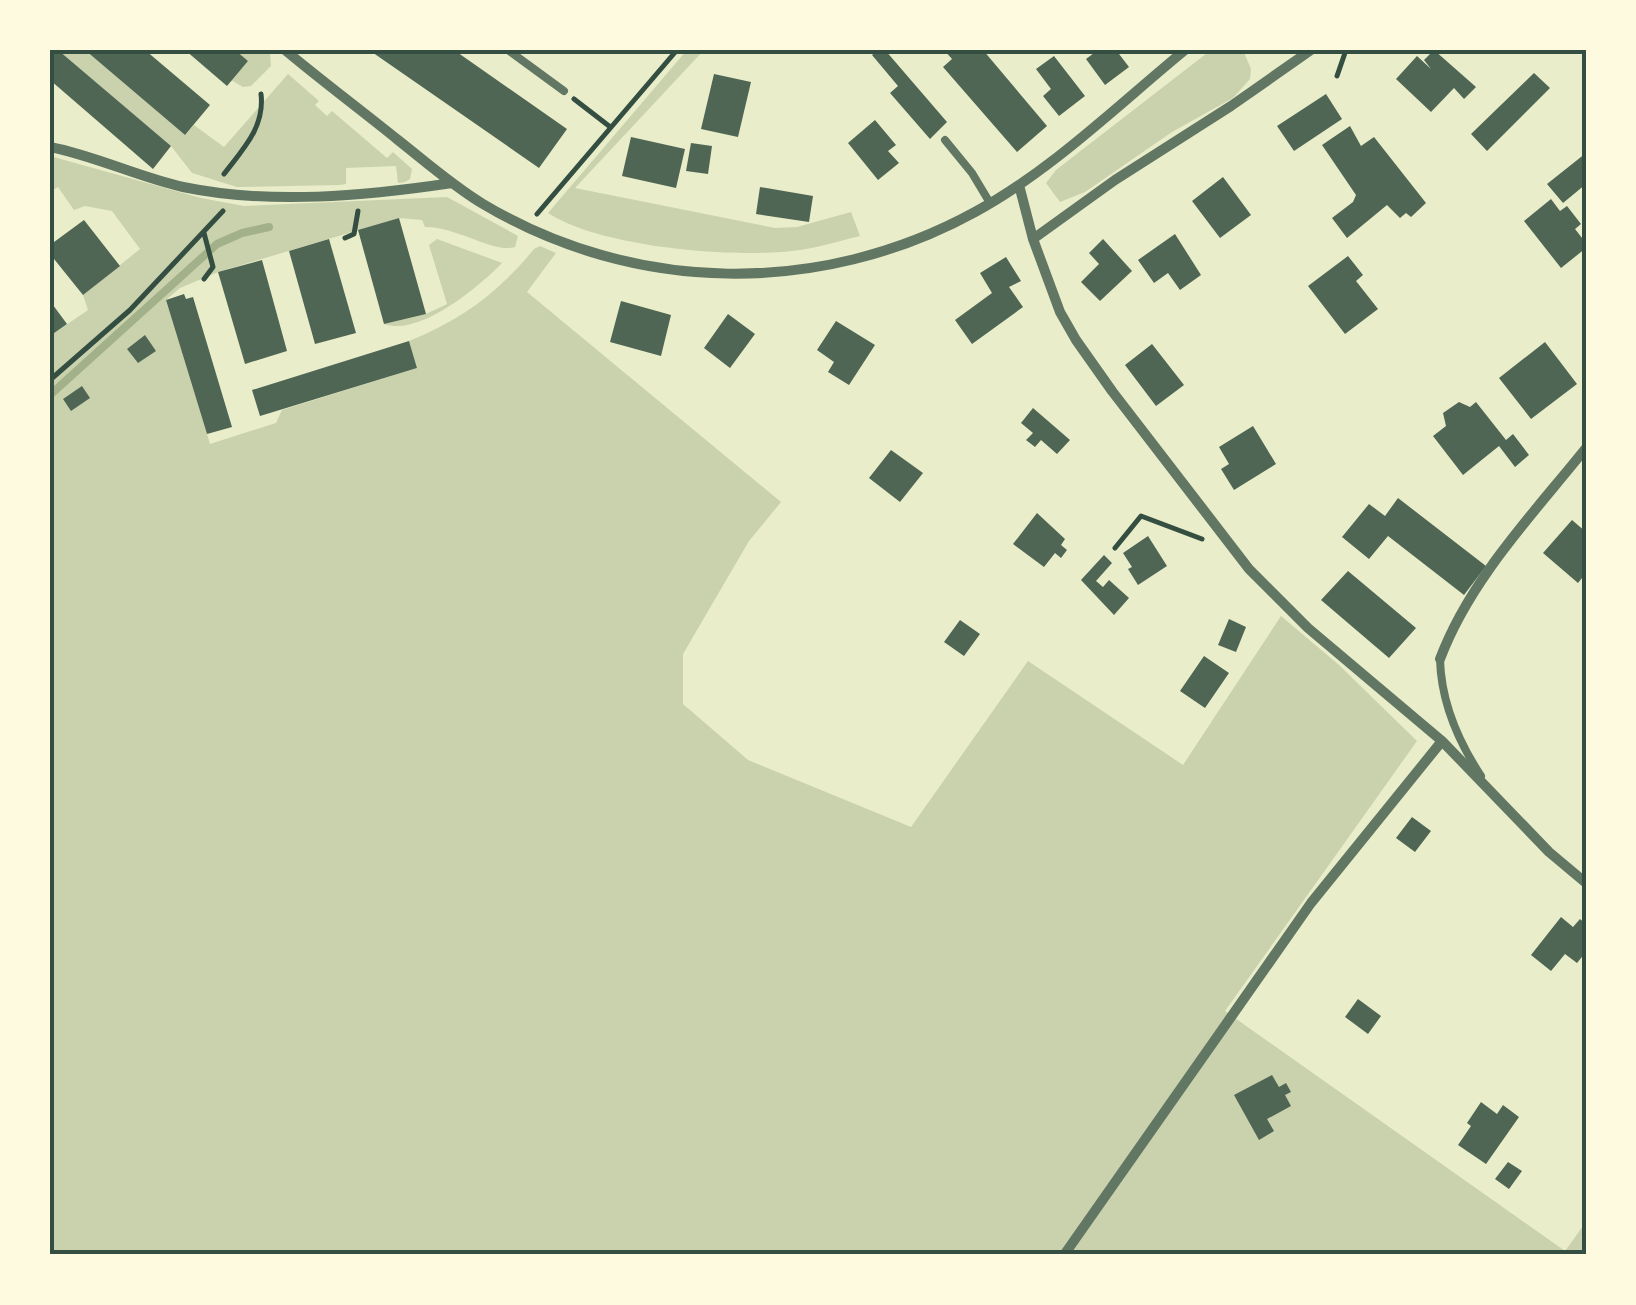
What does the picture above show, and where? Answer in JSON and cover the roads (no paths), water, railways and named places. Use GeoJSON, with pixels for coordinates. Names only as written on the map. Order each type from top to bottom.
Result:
{"type":"FeatureCollection","features":[{"type":"Feature","properties":{"kind":"street"},"geometry":{"type":"LineString","coordinates":[[285,50],[452,183],[526,227],[619,262],[668,271],[749,275],[799,272],[890,249],[934,232],[1019,185],[1185,50]]}},
{"type":"Feature","properties":{"kind":"street"},"geometry":{"type":"LineString","coordinates":[[1033,238],[1311,50]]}},
{"type":"Feature","properties":{"kind":"street"},"geometry":{"type":"LineString","coordinates":[[50,147],[180,186],[235,196],[362,194],[452,183]]}},
{"type":"Feature","properties":{"kind":"street"},"geometry":{"type":"LineString","coordinates":[[1019,185],[1060,312],[1076,340],[1230,544],[1277,599],[1442,741],[1548,852],[1586,883]]}},
{"type":"Feature","properties":{"kind":"street"},"geometry":{"type":"LineString","coordinates":[[1440,659],[1448,637],[1494,564],[1586,448]]}},
{"type":"Feature","properties":{"kind":"street"},"geometry":{"type":"LineString","coordinates":[[1064,1255],[1310,903],[1442,741]]}},
{"type":"Feature","properties":{"kind":"lane"},"geometry":{"type":"LineString","coordinates":[[508,50],[564,90]]}},
{"type":"Feature","properties":{"kind":"lane"},"geometry":{"type":"LineString","coordinates":[[944,140],[990,203]]}},
{"type":"Feature","properties":{"kind":"lane"},"geometry":{"type":"LineString","coordinates":[[1440,659],[1440,678],[1452,723],[1486,784]]}},
{"type":"Feature","properties":{"kind":"waterway"},"geometry":{"type":"LineString","coordinates":[[50,395],[217,244],[269,227]]}}]}
